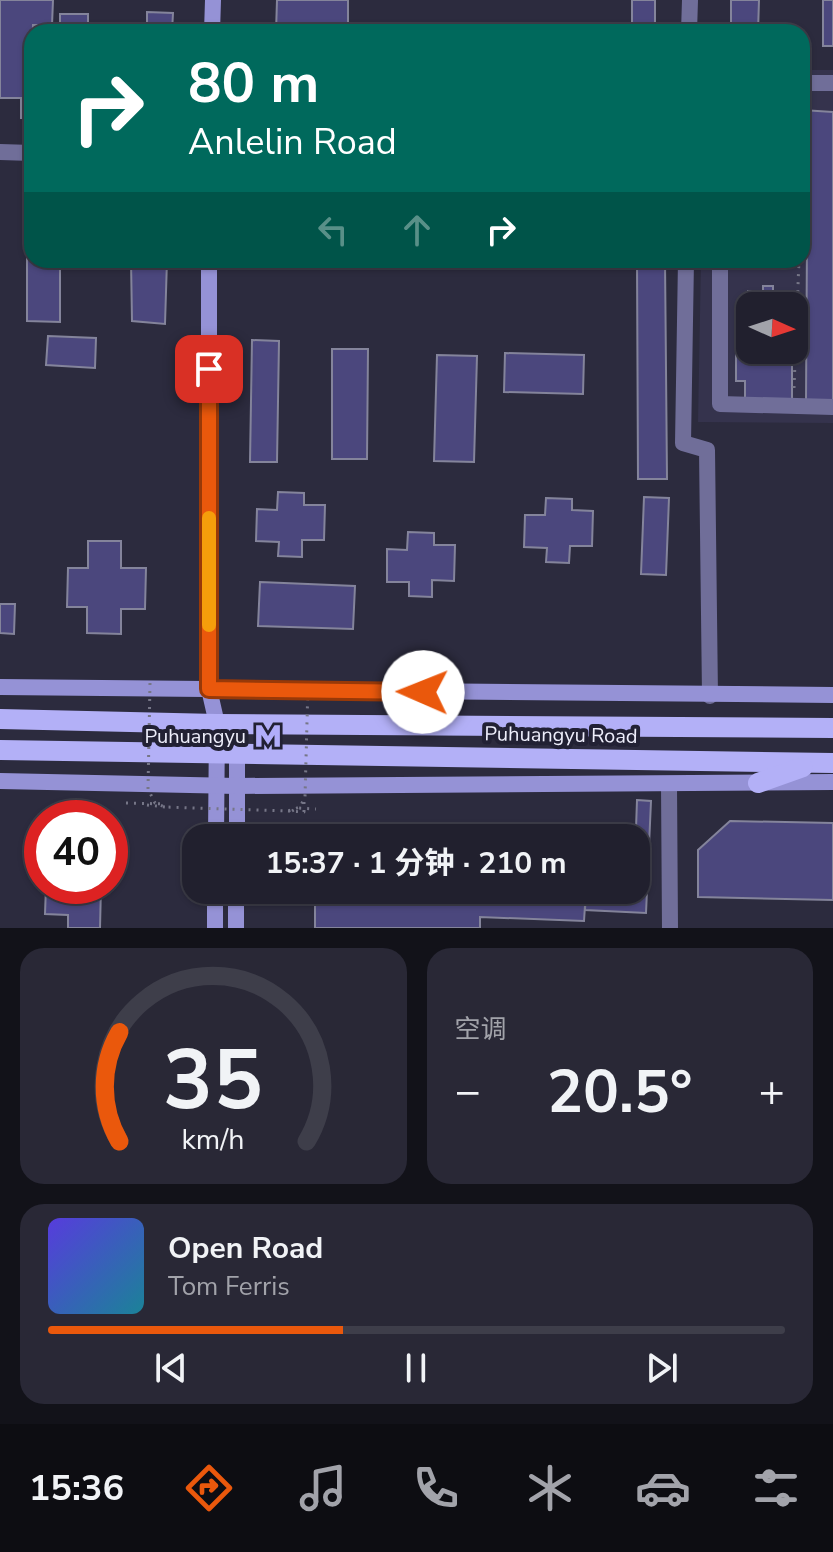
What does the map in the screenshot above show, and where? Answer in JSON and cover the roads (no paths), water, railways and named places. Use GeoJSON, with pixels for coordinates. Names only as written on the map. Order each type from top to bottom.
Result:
{"type":"FeatureCollection","features":[{"type":"Feature","properties":{"kind":"main road","name":"Puhuangyu Road"},"geometry":{"type":"LineString","coordinates":[[0,719],[217,724],[833,728]]}},
{"type":"Feature","properties":{"kind":"main road","name":"Puhuangyu Road"},"geometry":{"type":"LineString","coordinates":[[0,750],[824,763]]}},
{"type":"Feature","properties":{"kind":"main road"},"geometry":{"type":"LineString","coordinates":[[758,783],[824,763]]}},
{"type":"Feature","properties":{"kind":"street"},"geometry":{"type":"LineString","coordinates":[[212,24],[213,0]]}},
{"type":"Feature","properties":{"kind":"street"},"geometry":{"type":"LineString","coordinates":[[689,24],[690,0]]}},
{"type":"Feature","properties":{"kind":"street"},"geometry":{"type":"LineString","coordinates":[[810,83],[833,83]]}},
{"type":"Feature","properties":{"kind":"street"},"geometry":{"type":"LineString","coordinates":[[0,152],[24,153]]}},
{"type":"Feature","properties":{"kind":"street"},"geometry":{"type":"LineString","coordinates":[[209,268],[209,689],[217,724],[216,824]]}},
{"type":"Feature","properties":{"kind":"street"},"geometry":{"type":"LineString","coordinates":[[686,268],[683,443],[707,450],[710,696]]}},
{"type":"Feature","properties":{"kind":"street"},"geometry":{"type":"LineString","coordinates":[[720,268],[720,404],[833,407]]}},
{"type":"Feature","properties":{"kind":"street"},"geometry":{"type":"LineString","coordinates":[[0,687],[833,695]]}},
{"type":"Feature","properties":{"kind":"street"},"geometry":{"type":"LineString","coordinates":[[217,724],[237,755],[237,824]]}},
{"type":"Feature","properties":{"kind":"street"},"geometry":{"type":"LineString","coordinates":[[0,781],[237,786],[833,782]]}},
{"type":"Feature","properties":{"kind":"street"},"geometry":{"type":"LineString","coordinates":[[669,785],[670,928]]}},
{"type":"Feature","properties":{"kind":"street"},"geometry":{"type":"LineString","coordinates":[[215,904],[215,928]]}},
{"type":"Feature","properties":{"kind":"street"},"geometry":{"type":"LineString","coordinates":[[236,904],[236,928]]}},
{"type":"Feature","properties":{"kind":"place","name":"Puhuangyu"},"geometry":{"type":"Point","coordinates":[268,736]}}]}
